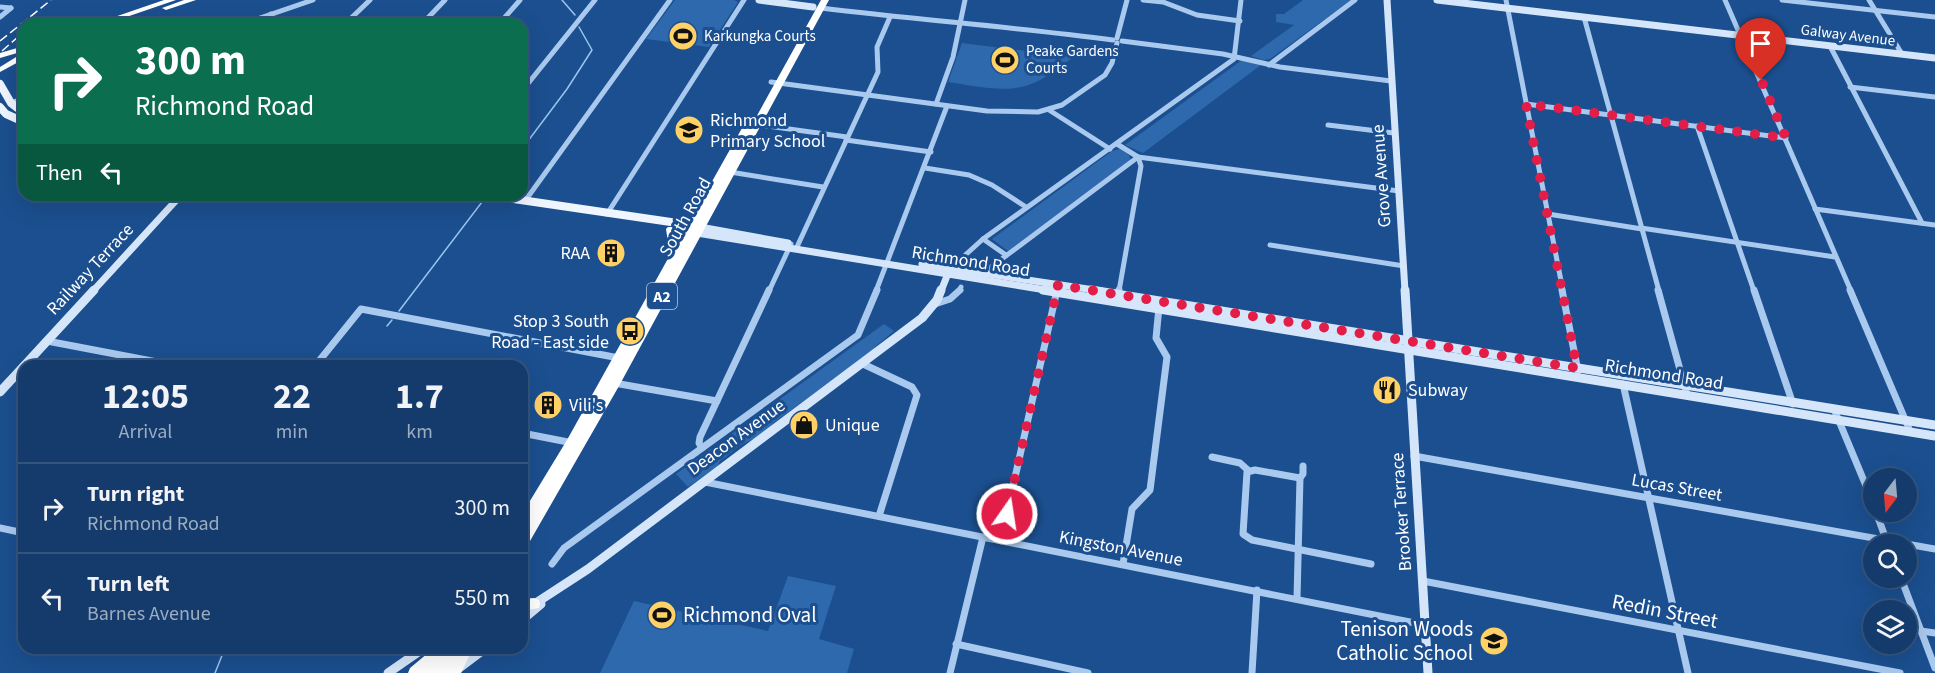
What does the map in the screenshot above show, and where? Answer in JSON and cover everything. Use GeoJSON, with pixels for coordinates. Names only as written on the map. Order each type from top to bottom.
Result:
{"type":"FeatureCollection","features":[{"type":"Feature","properties":{"kind":"highway"},"geometry":{"type":"LineString","coordinates":[[116,18],[172,0]]}},
{"type":"Feature","properties":{"kind":"highway"},"geometry":{"type":"LineString","coordinates":[[137,18],[192,0]]}},
{"type":"Feature","properties":{"kind":"highway","name":"South Road"},"geometry":{"type":"LineString","coordinates":[[528,533],[818,3]]}},
{"type":"Feature","properties":{"kind":"highway"},"geometry":{"type":"LineString","coordinates":[[0,63],[18,57]]}},
{"type":"Feature","properties":{"kind":"highway"},"geometry":{"type":"LineString","coordinates":[[0,70],[18,59]]}},
{"type":"Feature","properties":{"kind":"highway","name":"South Road"},"geometry":{"type":"LineString","coordinates":[[622,358],[674,253],[693,229],[730,172],[752,124]]}},
{"type":"Feature","properties":{"kind":"highway"},"geometry":{"type":"LineString","coordinates":[[671,229],[674,253]]}},
{"type":"Feature","properties":{"kind":"highway","name":"South Road"},"geometry":{"type":"LineString","coordinates":[[528,516],[575,444]]}},
{"type":"Feature","properties":{"kind":"highway"},"geometry":{"type":"LineString","coordinates":[[415,673],[450,654]]}},
{"type":"Feature","properties":{"kind":"highway"},"geometry":{"type":"LineString","coordinates":[[426,673],[452,654]]}},
{"type":"Feature","properties":{"kind":"highway"},"geometry":{"type":"LineString","coordinates":[[448,673],[455,654]]}},
{"type":"Feature","properties":{"kind":"main road"},"geometry":{"type":"LineString","coordinates":[[0,84],[11,103],[18,108]]}},
{"type":"Feature","properties":{"kind":"main road"},"geometry":{"type":"LineString","coordinates":[[11,103],[0,107],[6,114],[18,119]]}},
{"type":"Feature","properties":{"kind":"main road","name":"Richmond Road"},"geometry":{"type":"LineString","coordinates":[[525,201],[693,229]]}},
{"type":"Feature","properties":{"kind":"main road","name":"Richmond Road"},"geometry":{"type":"LineString","coordinates":[[607,214],[671,229],[693,229]]}},
{"type":"Feature","properties":{"kind":"main road","name":"Richmond Road"},"geometry":{"type":"LineString","coordinates":[[949,272],[985,277]]}},
{"type":"Feature","properties":{"kind":"main road","name":"Richmond Road"},"geometry":{"type":"LineString","coordinates":[[1118,298],[1159,305]]}},
{"type":"Feature","properties":{"kind":"street"},"geometry":{"type":"LineString","coordinates":[[260,18],[313,0]]}},
{"type":"Feature","properties":{"kind":"street"},"geometry":{"type":"LineString","coordinates":[[351,18],[370,0]]}},
{"type":"Feature","properties":{"kind":"street"},"geometry":{"type":"LineString","coordinates":[[428,18],[445,0]]}},
{"type":"Feature","properties":{"kind":"street"},"geometry":{"type":"LineString","coordinates":[[504,18],[520,0]]}},
{"type":"Feature","properties":{"kind":"street"},"geometry":{"type":"LineString","coordinates":[[528,84],[595,0]]}},
{"type":"Feature","properties":{"kind":"street"},"geometry":{"type":"LineString","coordinates":[[528,197],[670,0]]}},
{"type":"Feature","properties":{"kind":"street"},"geometry":{"type":"LineString","coordinates":[[607,214],[744,0]]}},
{"type":"Feature","properties":{"kind":"street"},"geometry":{"type":"LineString","coordinates":[[759,0],[788,4],[818,3],[890,17],[1006,26],[1391,81]]}},
{"type":"Feature","properties":{"kind":"street"},"geometry":{"type":"LineString","coordinates":[[936,104],[949,73],[965,0]]}},
{"type":"Feature","properties":{"kind":"street"},"geometry":{"type":"LineString","coordinates":[[775,82],[1006,113],[1049,110],[1062,105],[1108,73],[1127,0]]}},
{"type":"Feature","properties":{"kind":"street"},"geometry":{"type":"LineString","coordinates":[[1143,0],[1163,2],[1197,15],[1240,21]]}},
{"type":"Feature","properties":{"kind":"street"},"geometry":{"type":"LineString","coordinates":[[963,258],[983,239],[1026,207],[1232,61],[1235,57],[1241,0]]}},
{"type":"Feature","properties":{"kind":"street"},"geometry":{"type":"LineString","coordinates":[[1269,65],[1355,0]]}},
{"type":"Feature","properties":{"kind":"street","name":"Grove Avenue"},"geometry":{"type":"LineString","coordinates":[[1387,0],[1408,345]]}},
{"type":"Feature","properties":{"kind":"street","name":"Galway Avenue"},"geometry":{"type":"LineString","coordinates":[[1437,0],[1935,58]]}},
{"type":"Feature","properties":{"kind":"street"},"geometry":{"type":"LineString","coordinates":[[1506,0],[1578,372]]}},
{"type":"Feature","properties":{"kind":"street"},"geometry":{"type":"LineString","coordinates":[[1725,0],[1910,432]]}},
{"type":"Feature","properties":{"kind":"street"},"geometry":{"type":"LineString","coordinates":[[1782,0],[1935,17]]}},
{"type":"Feature","properties":{"kind":"street"},"geometry":{"type":"LineString","coordinates":[[1869,0],[1902,54]]}},
{"type":"Feature","properties":{"kind":"street"},"geometry":{"type":"LineString","coordinates":[[0,7],[11,8],[0,17]]}},
{"type":"Feature","properties":{"kind":"street"},"geometry":{"type":"LineString","coordinates":[[271,14],[272,18]]}},
{"type":"Feature","properties":{"kind":"street"},"geometry":{"type":"LineString","coordinates":[[702,448],[699,445],[700,438],[717,401],[878,72],[877,47],[890,17]]}},
{"type":"Feature","properties":{"kind":"street"},"geometry":{"type":"LineString","coordinates":[[1584,17],[1687,395]]}},
{"type":"Feature","properties":{"kind":"street"},"geometry":{"type":"LineString","coordinates":[[1830,46],[1922,223]]}},
{"type":"Feature","properties":{"kind":"street"},"geometry":{"type":"LineString","coordinates":[[1850,87],[1935,97]]}},
{"type":"Feature","properties":{"kind":"street"},"geometry":{"type":"LineString","coordinates":[[11,103],[18,100]]}},
{"type":"Feature","properties":{"kind":"street"},"geometry":{"type":"LineString","coordinates":[[1526,104],[1786,138]]}},
{"type":"Feature","properties":{"kind":"street"},"geometry":{"type":"LineString","coordinates":[[552,564],[564,548],[858,335],[925,168],[947,106]]}},
{"type":"Feature","properties":{"kind":"street"},"geometry":{"type":"LineString","coordinates":[[1049,110],[1110,149]]}},
{"type":"Feature","properties":{"kind":"street"},"geometry":{"type":"LineString","coordinates":[[752,124],[931,152]]}},
{"type":"Feature","properties":{"kind":"street"},"geometry":{"type":"LineString","coordinates":[[1328,125],[1394,133]]}},
{"type":"Feature","properties":{"kind":"street"},"geometry":{"type":"LineString","coordinates":[[1697,126],[1797,413]]}},
{"type":"Feature","properties":{"kind":"street"},"geometry":{"type":"LineString","coordinates":[[1117,144],[1138,157],[1399,191]]}},
{"type":"Feature","properties":{"kind":"street"},"geometry":{"type":"LineString","coordinates":[[985,277],[991,267],[1006,255],[1138,157]]}},
{"type":"Feature","properties":{"kind":"street"},"geometry":{"type":"LineString","coordinates":[[1118,298],[1141,165],[1138,157]]}},
{"type":"Feature","properties":{"kind":"street"},"geometry":{"type":"LineString","coordinates":[[925,168],[969,176],[992,185],[1026,207]]}},
{"type":"Feature","properties":{"kind":"street"},"geometry":{"type":"LineString","coordinates":[[730,172],[823,187]]}},
{"type":"Feature","properties":{"kind":"street","name":"Railway Terrace"},"geometry":{"type":"LineString","coordinates":[[30,360],[175,201]]}},
{"type":"Feature","properties":{"kind":"street"},"geometry":{"type":"LineString","coordinates":[[1815,209],[1935,225]]}},
{"type":"Feature","properties":{"kind":"street"},"geometry":{"type":"LineString","coordinates":[[1548,214],[1835,257]]}},
{"type":"Feature","properties":{"kind":"street","name":"Richmond Road"},"geometry":{"type":"LineString","coordinates":[[693,229],[949,272]]}},
{"type":"Feature","properties":{"kind":"street"},"geometry":{"type":"LineString","coordinates":[[983,239],[1006,255]]}},
{"type":"Feature","properties":{"kind":"street"},"geometry":{"type":"LineString","coordinates":[[1270,245],[1404,266]]}},
{"type":"Feature","properties":{"kind":"street","name":"Deacon Avenue"},"geometry":{"type":"LineString","coordinates":[[528,615],[555,592],[863,364],[921,318],[934,304],[949,272]]}},
{"type":"Feature","properties":{"kind":"street","name":"Richmond Road"},"geometry":{"type":"LineString","coordinates":[[985,277],[1118,298]]}},
{"type":"Feature","properties":{"kind":"street","name":"Deacon Avenue"},"geometry":{"type":"LineString","coordinates":[[934,304],[943,304],[959,293],[961,287]]}},
{"type":"Feature","properties":{"kind":"street"},"geometry":{"type":"LineString","coordinates":[[1001,540],[1057,288]]}},
{"type":"Feature","properties":{"kind":"street"},"geometry":{"type":"LineString","coordinates":[[1123,564],[1132,509],[1150,490],[1167,357],[1156,338],[1159,305]]}},
{"type":"Feature","properties":{"kind":"street","name":"Richmond Road"},"geometry":{"type":"LineString","coordinates":[[1159,305],[1578,372],[1623,384],[1910,432],[1934,430]]}},
{"type":"Feature","properties":{"kind":"street"},"geometry":{"type":"LineString","coordinates":[[320,360],[361,309],[622,358]]}},
{"type":"Feature","properties":{"kind":"street"},"geometry":{"type":"LineString","coordinates":[[47,341],[147,360]]}},
{"type":"Feature","properties":{"kind":"street","name":"Brooker Terrace"},"geometry":{"type":"LineString","coordinates":[[1408,345],[1428,673]]}},
{"type":"Feature","properties":{"kind":"street"},"geometry":{"type":"LineString","coordinates":[[863,364],[912,387],[917,395],[879,516]]}},
{"type":"Feature","properties":{"kind":"street","name":"Railway Terrace"},"geometry":{"type":"LineString","coordinates":[[0,392],[18,372]]}},
{"type":"Feature","properties":{"kind":"street","name":"Richmond Road"},"geometry":{"type":"LineString","coordinates":[[1578,372],[1621,374],[1905,420],[1934,430]]}},
{"type":"Feature","properties":{"kind":"street"},"geometry":{"type":"LineString","coordinates":[[1621,374],[1688,673]]}},
{"type":"Feature","properties":{"kind":"street"},"geometry":{"type":"LineString","coordinates":[[609,382],[717,401]]}},
{"type":"Feature","properties":{"kind":"street"},"geometry":{"type":"LineString","coordinates":[[1834,409],[1863,478]]}},
{"type":"Feature","properties":{"kind":"street"},"geometry":{"type":"LineString","coordinates":[[528,434],[575,444]]}},
{"type":"Feature","properties":{"kind":"street","name":"Lucas Street"},"geometry":{"type":"LineString","coordinates":[[1414,456],[1648,497],[1863,538]]}},
{"type":"Feature","properties":{"kind":"street"},"geometry":{"type":"LineString","coordinates":[[1212,457],[1240,463],[1249,471]]}},
{"type":"Feature","properties":{"kind":"street"},"geometry":{"type":"LineString","coordinates":[[1297,598],[1300,478],[1303,474],[1303,466]]}},
{"type":"Feature","properties":{"kind":"street"},"geometry":{"type":"LineString","coordinates":[[1300,478],[1255,470],[1249,471],[1245,475],[1243,534],[1252,540],[1371,564]]}},
{"type":"Feature","properties":{"kind":"street","name":"Kingston Avenue"},"geometry":{"type":"LineString","coordinates":[[705,482],[1425,625]]}},
{"type":"Feature","properties":{"kind":"street"},"geometry":{"type":"LineString","coordinates":[[0,528],[18,532]]}},
{"type":"Feature","properties":{"kind":"street"},"geometry":{"type":"LineString","coordinates":[[950,673],[983,537]]}},
{"type":"Feature","properties":{"kind":"street","name":"Lucas Street"},"geometry":{"type":"LineString","coordinates":[[1917,547],[1935,549]]}},
{"type":"Feature","properties":{"kind":"street","name":"Redin Street"},"geometry":{"type":"LineString","coordinates":[[1423,581],[1900,673]]}},
{"type":"Feature","properties":{"kind":"street"},"geometry":{"type":"LineString","coordinates":[[1905,588],[1935,668]]}},
{"type":"Feature","properties":{"kind":"street"},"geometry":{"type":"LineString","coordinates":[[1252,673],[1257,590]]}},
{"type":"Feature","properties":{"kind":"street","name":"Deacon Avenue"},"geometry":{"type":"LineString","coordinates":[[528,605],[555,592]]}},
{"type":"Feature","properties":{"kind":"street"},"geometry":{"type":"LineString","coordinates":[[1921,631],[1935,633]]}},
{"type":"Feature","properties":{"kind":"street"},"geometry":{"type":"LineString","coordinates":[[956,644],[1088,673]]}},
{"type":"Feature","properties":{"kind":"street"},"geometry":{"type":"LineString","coordinates":[[388,673],[415,654]]}},
{"type":"Feature","properties":{"kind":"street"},"geometry":{"type":"LineString","coordinates":[[448,673],[477,654]]}},
{"type":"Feature","properties":{"kind":"shaded area"},"geometry":{"type":"Polygon","coordinates":[[[675,0],[734,0],[738,2],[709,47],[646,39],[675,0]]]}},
{"type":"Feature","properties":{"kind":"shaded area"},"geometry":{"type":"Polygon","coordinates":[[[1303,0],[1351,0],[1270,59],[1263,60],[1251,56],[1294,25],[1276,22],[1276,14],[1284,14],[1303,0]]]}},
{"type":"Feature","properties":{"kind":"shaded area"},"geometry":{"type":"Polygon","coordinates":[[[962,43],[1075,57],[1026,86],[1004,89],[948,82],[962,43]]]}},
{"type":"Feature","properties":{"kind":"shaded area"},"geometry":{"type":"Polygon","coordinates":[[[1242,60],[1261,65],[1143,153],[1125,145],[1242,60]]]}},
{"type":"Feature","properties":{"kind":"shaded area"},"geometry":{"type":"Polygon","coordinates":[[[1120,149],[1129,155],[1131,162],[1008,251],[992,239],[1112,151],[1120,149]]]}},
{"type":"Feature","properties":{"kind":"shaded area"},"geometry":{"type":"Polygon","coordinates":[[[884,324],[894,331],[873,351],[773,423],[765,433],[738,447],[720,461],[718,466],[688,487],[676,474],[884,324]]]}},
{"type":"Feature","properties":{"kind":"shaded area","name":"Richmond Oval"},"geometry":{"type":"Polygon","coordinates":[[[788,576],[836,586],[819,639],[854,649],[847,673],[600,673],[634,601],[768,631],[788,576]]]}},
{"type":"Feature","properties":{"kind":"waterway"},"geometry":{"type":"LineString","coordinates":[[562,0],[575,15]]}},
{"type":"Feature","properties":{"kind":"waterway"},"geometry":{"type":"LineString","coordinates":[[528,141],[567,89],[592,50],[579,27]]}},
{"type":"Feature","properties":{"kind":"waterway"},"geometry":{"type":"LineString","coordinates":[[399,311],[482,202]]}},
{"type":"Feature","properties":{"kind":"waterway"},"geometry":{"type":"LineString","coordinates":[[387,326],[392,320]]}},
{"type":"Feature","properties":{"kind":"waterway"},"geometry":{"type":"LineString","coordinates":[[215,673],[223,654]]}},
{"type":"Feature","properties":{"kind":"railway"},"geometry":{"type":"LineString","coordinates":[[29,18],[51,0]]}},
{"type":"Feature","properties":{"kind":"railway"},"geometry":{"type":"LineString","coordinates":[[0,41],[18,27]]}},
{"type":"Feature","properties":{"kind":"railway"},"geometry":{"type":"LineString","coordinates":[[2,51],[18,37]]}},
{"type":"Feature","properties":{"kind":"place","name":"Karkungka Courts"},"geometry":{"type":"Point","coordinates":[683,36]}},
{"type":"Feature","properties":{"kind":"place","name":"Peake Gardens Courts"},"geometry":{"type":"Point","coordinates":[1005,60]}},
{"type":"Feature","properties":{"kind":"place","name":"Richmond Primary School"},"geometry":{"type":"Point","coordinates":[689,130]}},
{"type":"Feature","properties":{"kind":"place","name":"RAA"},"geometry":{"type":"Point","coordinates":[611,253]}},
{"type":"Feature","properties":{"kind":"place","name":"Stop 3 South Road - East side"},"geometry":{"type":"Point","coordinates":[630,331]}},
{"type":"Feature","properties":{"kind":"place","name":"Subway"},"geometry":{"type":"Point","coordinates":[1387,390]}},
{"type":"Feature","properties":{"kind":"place","name":"Vili's"},"geometry":{"type":"Point","coordinates":[548,405]}},
{"type":"Feature","properties":{"kind":"place","name":"Unique"},"geometry":{"type":"Point","coordinates":[804,425]}},
{"type":"Feature","properties":{"kind":"place","name":"Richmond Oval"},"geometry":{"type":"Point","coordinates":[662,615]}},
{"type":"Feature","properties":{"kind":"place","name":"Tenison Woods Catholic School"},"geometry":{"type":"Point","coordinates":[1494,641]}},
{"type":"Feature","properties":{"kind":"route"},"geometry":{"type":"LineString","coordinates":[[1007,514],[1058,285],[1577,368],[1526,104],[1786,138],[1761,80]]}}]}
